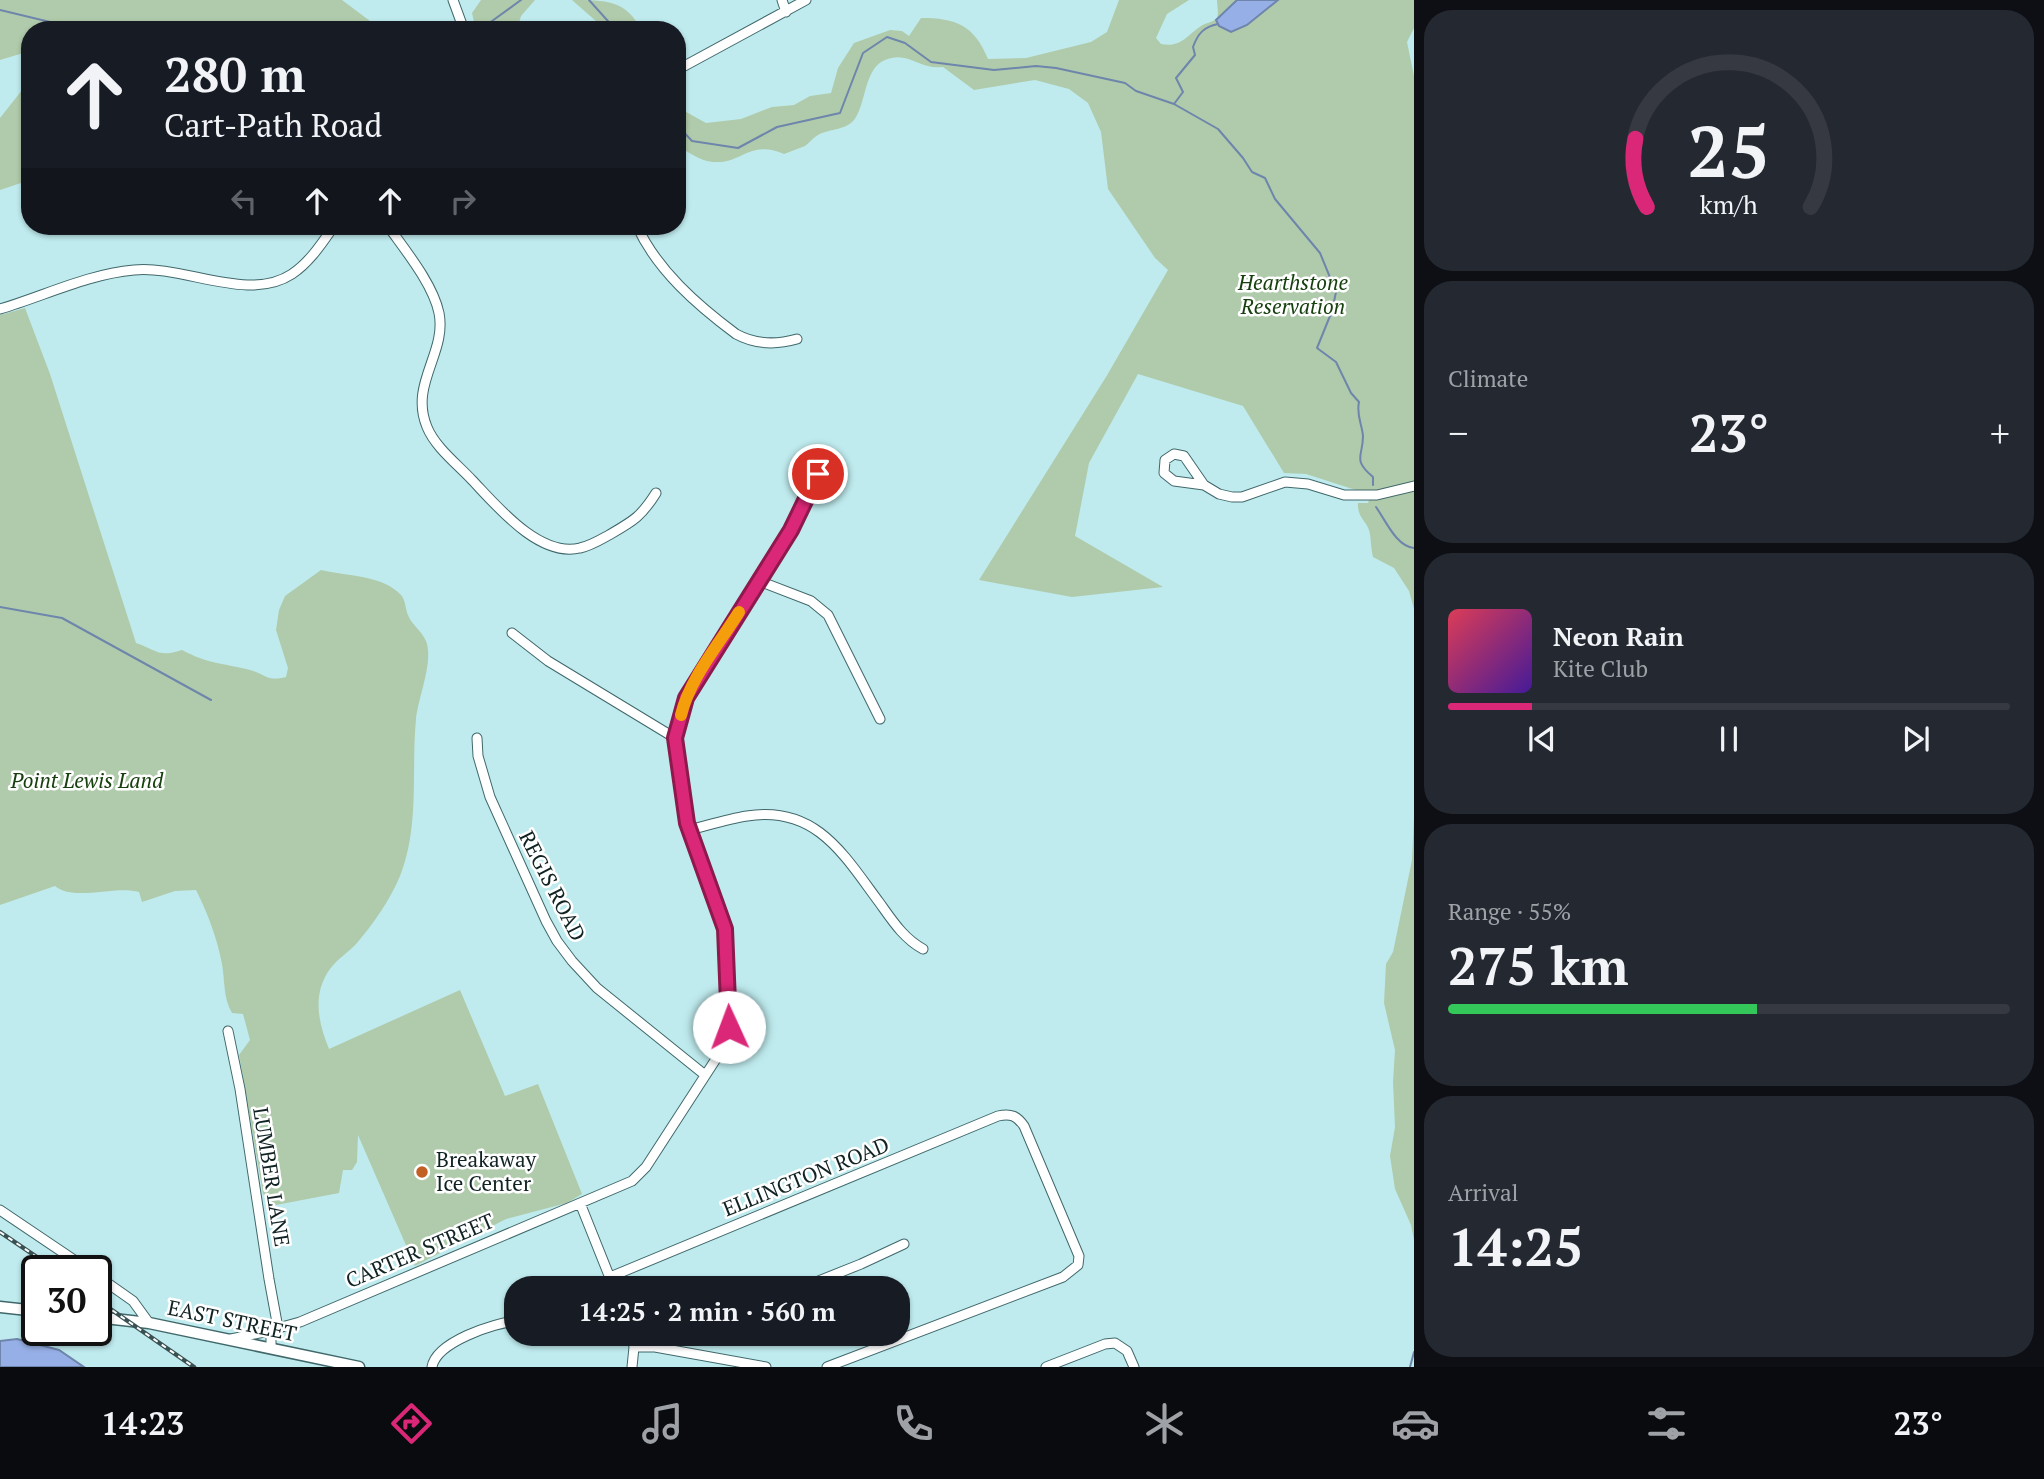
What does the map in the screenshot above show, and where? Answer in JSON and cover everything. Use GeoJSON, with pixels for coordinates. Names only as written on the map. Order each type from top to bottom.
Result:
{"type":"FeatureCollection","features":[{"type":"Feature","properties":{"kind":"main road"},"geometry":{"type":"LineString","coordinates":[[0,1307],[21,1309]]}},
{"type":"Feature","properties":{"kind":"main road","name":"EAST STREET"},"geometry":{"type":"LineString","coordinates":[[112,1319],[149,1323],[359,1367]]}},
{"type":"Feature","properties":{"kind":"street"},"geometry":{"type":"LineString","coordinates":[[453,0],[462,21]]}},
{"type":"Feature","properties":{"kind":"street"},"geometry":{"type":"LineString","coordinates":[[782,0],[786,12]]}},
{"type":"Feature","properties":{"kind":"street"},"geometry":{"type":"LineString","coordinates":[[686,65],[806,0]]}},
{"type":"Feature","properties":{"kind":"street"},"geometry":{"type":"LineString","coordinates":[[0,309],[97,277],[139,269],[179,272],[247,285],[272,284],[302,266],[327,235]]}},
{"type":"Feature","properties":{"kind":"street"},"geometry":{"type":"LineString","coordinates":[[394,235],[429,288],[440,316],[437,345],[421,393],[421,410],[428,429],[505,516],[527,533],[546,542],[571,549],[580,548],[640,516],[656,493]]}},
{"type":"Feature","properties":{"kind":"street"},"geometry":{"type":"LineString","coordinates":[[642,235],[661,266],[736,334],[750,340],[774,344],[797,339]]}},
{"type":"Feature","properties":{"kind":"street"},"geometry":{"type":"LineString","coordinates":[[1204,485],[1184,456],[1174,454],[1165,460],[1163,470],[1169,479],[1204,485],[1219,494],[1233,497],[1242,497],[1285,482],[1308,484],[1344,495],[1377,495],[1414,486]]}},
{"type":"Feature","properties":{"kind":"street"},"geometry":{"type":"LineString","coordinates":[[512,633],[548,661],[675,738],[686,698],[791,530],[818,474]]}},
{"type":"Feature","properties":{"kind":"street"},"geometry":{"type":"LineString","coordinates":[[759,581],[811,601],[828,615],[880,719]]}},
{"type":"Feature","properties":{"kind":"street","name":"REGIS ROAD"},"geometry":{"type":"LineString","coordinates":[[477,738],[478,756],[490,797],[557,941],[582,974],[597,988],[705,1075]]}},
{"type":"Feature","properties":{"kind":"street","name":"CARTER STREET"},"geometry":{"type":"LineString","coordinates":[[228,1339],[300,1322],[632,1181],[642,1173],[729,1035],[726,936],[690,830],[675,738]]}},
{"type":"Feature","properties":{"kind":"street"},"geometry":{"type":"LineString","coordinates":[[690,830],[749,815],[788,816],[808,823],[839,849],[903,934],[923,948]]}},
{"type":"Feature","properties":{"kind":"street","name":"LUMBER LANE"},"geometry":{"type":"LineString","coordinates":[[228,1031],[240,1089],[276,1329]]}},
{"type":"Feature","properties":{"kind":"street","name":"ELLINGTON ROAD"},"geometry":{"type":"LineString","coordinates":[[612,1276],[998,1116],[1016,1116],[1024,1126],[1079,1256],[1078,1265],[1062,1277],[910,1336]]}},
{"type":"Feature","properties":{"kind":"street"},"geometry":{"type":"LineString","coordinates":[[580,1203],[610,1276]]}},
{"type":"Feature","properties":{"kind":"street"},"geometry":{"type":"LineString","coordinates":[[0,1210],[67,1255]]}},
{"type":"Feature","properties":{"kind":"street"},"geometry":{"type":"LineString","coordinates":[[832,1276],[904,1244]]}},
{"type":"Feature","properties":{"kind":"street"},"geometry":{"type":"LineString","coordinates":[[112,1286],[133,1301],[149,1323]]}},
{"type":"Feature","properties":{"kind":"street"},"geometry":{"type":"LineString","coordinates":[[432,1367],[433,1359],[445,1347],[504,1324]]}},
{"type":"Feature","properties":{"kind":"street"},"geometry":{"type":"LineString","coordinates":[[271,1348],[271,1334],[276,1329]]}},
{"type":"Feature","properties":{"kind":"street"},"geometry":{"type":"LineString","coordinates":[[1046,1367],[1112,1343],[1124,1348],[1134,1367]]}},
{"type":"Feature","properties":{"kind":"street","name":"ELLINGTON ROAD"},"geometry":{"type":"LineString","coordinates":[[827,1367],[883,1346]]}},
{"type":"Feature","properties":{"kind":"street"},"geometry":{"type":"LineString","coordinates":[[632,1367],[634,1347],[655,1347],[766,1367]]}},
{"type":"Feature","properties":{"kind":"green space"},"geometry":{"type":"Polygon","coordinates":[[[0,0],[342,0],[370,21],[21,21],[21,54],[0,60],[0,0]]]}},
{"type":"Feature","properties":{"kind":"green space"},"geometry":{"type":"Polygon","coordinates":[[[481,0],[535,0],[520,21],[474,21],[472,13],[481,0]]]}},
{"type":"Feature","properties":{"kind":"green space"},"geometry":{"type":"Polygon","coordinates":[[[572,0],[595,0],[614,4],[622,7],[636,21],[596,21],[572,0]]]}},
{"type":"Feature","properties":{"kind":"green space","name":"Hearthstone Reservation"},"geometry":{"type":"Polygon","coordinates":[[[1119,0],[1189,0],[1167,14],[1156,38],[1161,44],[1168,45],[1178,43],[1216,19],[1217,0],[1414,0],[1414,28],[1407,42],[1414,76],[1414,483],[1365,493],[1306,474],[1284,473],[1243,406],[1138,374],[1089,463],[1075,536],[1163,587],[1072,597],[979,580],[1106,377],[1168,270],[1155,258],[1108,189],[1101,132],[1088,103],[1069,89],[1035,80],[974,90],[943,67],[927,66],[900,57],[893,58],[878,64],[873,70],[853,122],[816,136],[805,146],[784,154],[772,150],[754,150],[723,162],[708,161],[686,150],[686,112],[706,123],[741,119],[772,107],[794,105],[810,96],[831,93],[838,68],[854,43],[890,30],[902,31],[909,36],[921,18],[944,20],[962,26],[977,38],[988,59],[1026,58],[1091,42],[1107,32],[1119,0]]]}},
{"type":"Feature","properties":{"kind":"green space"},"geometry":{"type":"Polygon","coordinates":[[[21,91],[21,183],[0,190],[0,118],[21,91]]]}},
{"type":"Feature","properties":{"kind":"green space","name":"Point Lewis Land"},"geometry":{"type":"Polygon","coordinates":[[[25,308],[50,374],[136,643],[162,653],[182,650],[208,661],[250,670],[270,678],[286,677],[288,668],[276,630],[279,610],[285,596],[321,570],[374,580],[393,588],[403,597],[409,618],[424,637],[428,649],[427,669],[416,719],[410,838],[400,876],[386,902],[363,935],[333,965],[324,979],[319,998],[322,1029],[329,1049],[460,990],[505,1096],[538,1084],[582,1194],[567,1203],[506,1219],[415,1266],[358,1135],[357,1162],[352,1170],[343,1170],[339,1193],[276,1205],[263,1194],[239,1055],[250,1040],[243,1014],[232,1013],[229,1007],[218,945],[196,890],[175,891],[142,902],[139,892],[129,890],[73,893],[55,886],[0,905],[0,315],[25,308]]]}},
{"type":"Feature","properties":{"kind":"green space"},"geometry":{"type":"Polygon","coordinates":[[[1414,491],[1414,609],[1409,591],[1394,568],[1373,557],[1369,530],[1359,513],[1358,503],[1414,491]]]}},
{"type":"Feature","properties":{"kind":"green space"},"geometry":{"type":"Polygon","coordinates":[[[1414,817],[1414,1240],[1411,1225],[1395,1189],[1390,1156],[1395,1127],[1395,1050],[1384,1003],[1386,964],[1393,952],[1412,860],[1414,817]]]}},
{"type":"Feature","properties":{"kind":"water"},"geometry":{"type":"Polygon","coordinates":[[[1237,0],[1278,0],[1247,25],[1231,32],[1219,26],[1216,20],[1237,0]]]}},
{"type":"Feature","properties":{"kind":"water"},"geometry":{"type":"Polygon","coordinates":[[[17,1339],[21,1340],[21,1346],[44,1346],[59,1350],[84,1367],[0,1367],[0,1341],[17,1339]]]}},
{"type":"Feature","properties":{"kind":"waterway"},"geometry":{"type":"LineString","coordinates":[[492,21],[521,0]]}},
{"type":"Feature","properties":{"kind":"waterway"},"geometry":{"type":"LineString","coordinates":[[589,0],[608,21]]}},
{"type":"Feature","properties":{"kind":"waterway"},"geometry":{"type":"LineString","coordinates":[[0,10],[46,21]]}},
{"type":"Feature","properties":{"kind":"waterway"},"geometry":{"type":"LineString","coordinates":[[1174,104],[1183,92],[1176,78],[1195,55],[1193,47],[1197,38],[1202,31],[1218,24]]}},
{"type":"Feature","properties":{"kind":"waterway"},"geometry":{"type":"LineString","coordinates":[[686,135],[692,141],[738,148],[777,127],[840,113],[863,53],[887,37],[905,43],[931,62],[994,70],[1036,66],[1056,68],[1125,83],[1136,91],[1174,104],[1218,129],[1252,172],[1265,178],[1275,199],[1320,253],[1336,292],[1332,311],[1317,348],[1336,362],[1351,393],[1359,402],[1363,436],[1360,458],[1373,477],[1373,485]]}},
{"type":"Feature","properties":{"kind":"waterway"},"geometry":{"type":"LineString","coordinates":[[1376,507],[1397,538],[1414,548]]}},
{"type":"Feature","properties":{"kind":"waterway"},"geometry":{"type":"LineString","coordinates":[[0,607],[62,618],[211,700]]}},
{"type":"Feature","properties":{"kind":"waterway"},"geometry":{"type":"LineString","coordinates":[[1410,1367],[1414,1352]]}},
{"type":"Feature","properties":{"kind":"railway"},"geometry":{"type":"LineString","coordinates":[[0,1232],[34,1255]]}},
{"type":"Feature","properties":{"kind":"railway"},"geometry":{"type":"LineString","coordinates":[[112,1310],[194,1367]]}},
{"type":"Feature","properties":{"kind":"slow traffic"},"geometry":{"type":"LineString","coordinates":[[681,715],[697,677],[739,612]]}},
{"type":"Feature","properties":{"kind":"place","name":"Breakaway Ice Center"},"geometry":{"type":"Point","coordinates":[422,1172]}},
{"type":"Feature","properties":{"kind":"route"},"geometry":{"type":"LineString","coordinates":[[729,1027],[725,929],[687,823],[675,738],[686,698],[697,677],[791,530],[818,474]]}}]}
